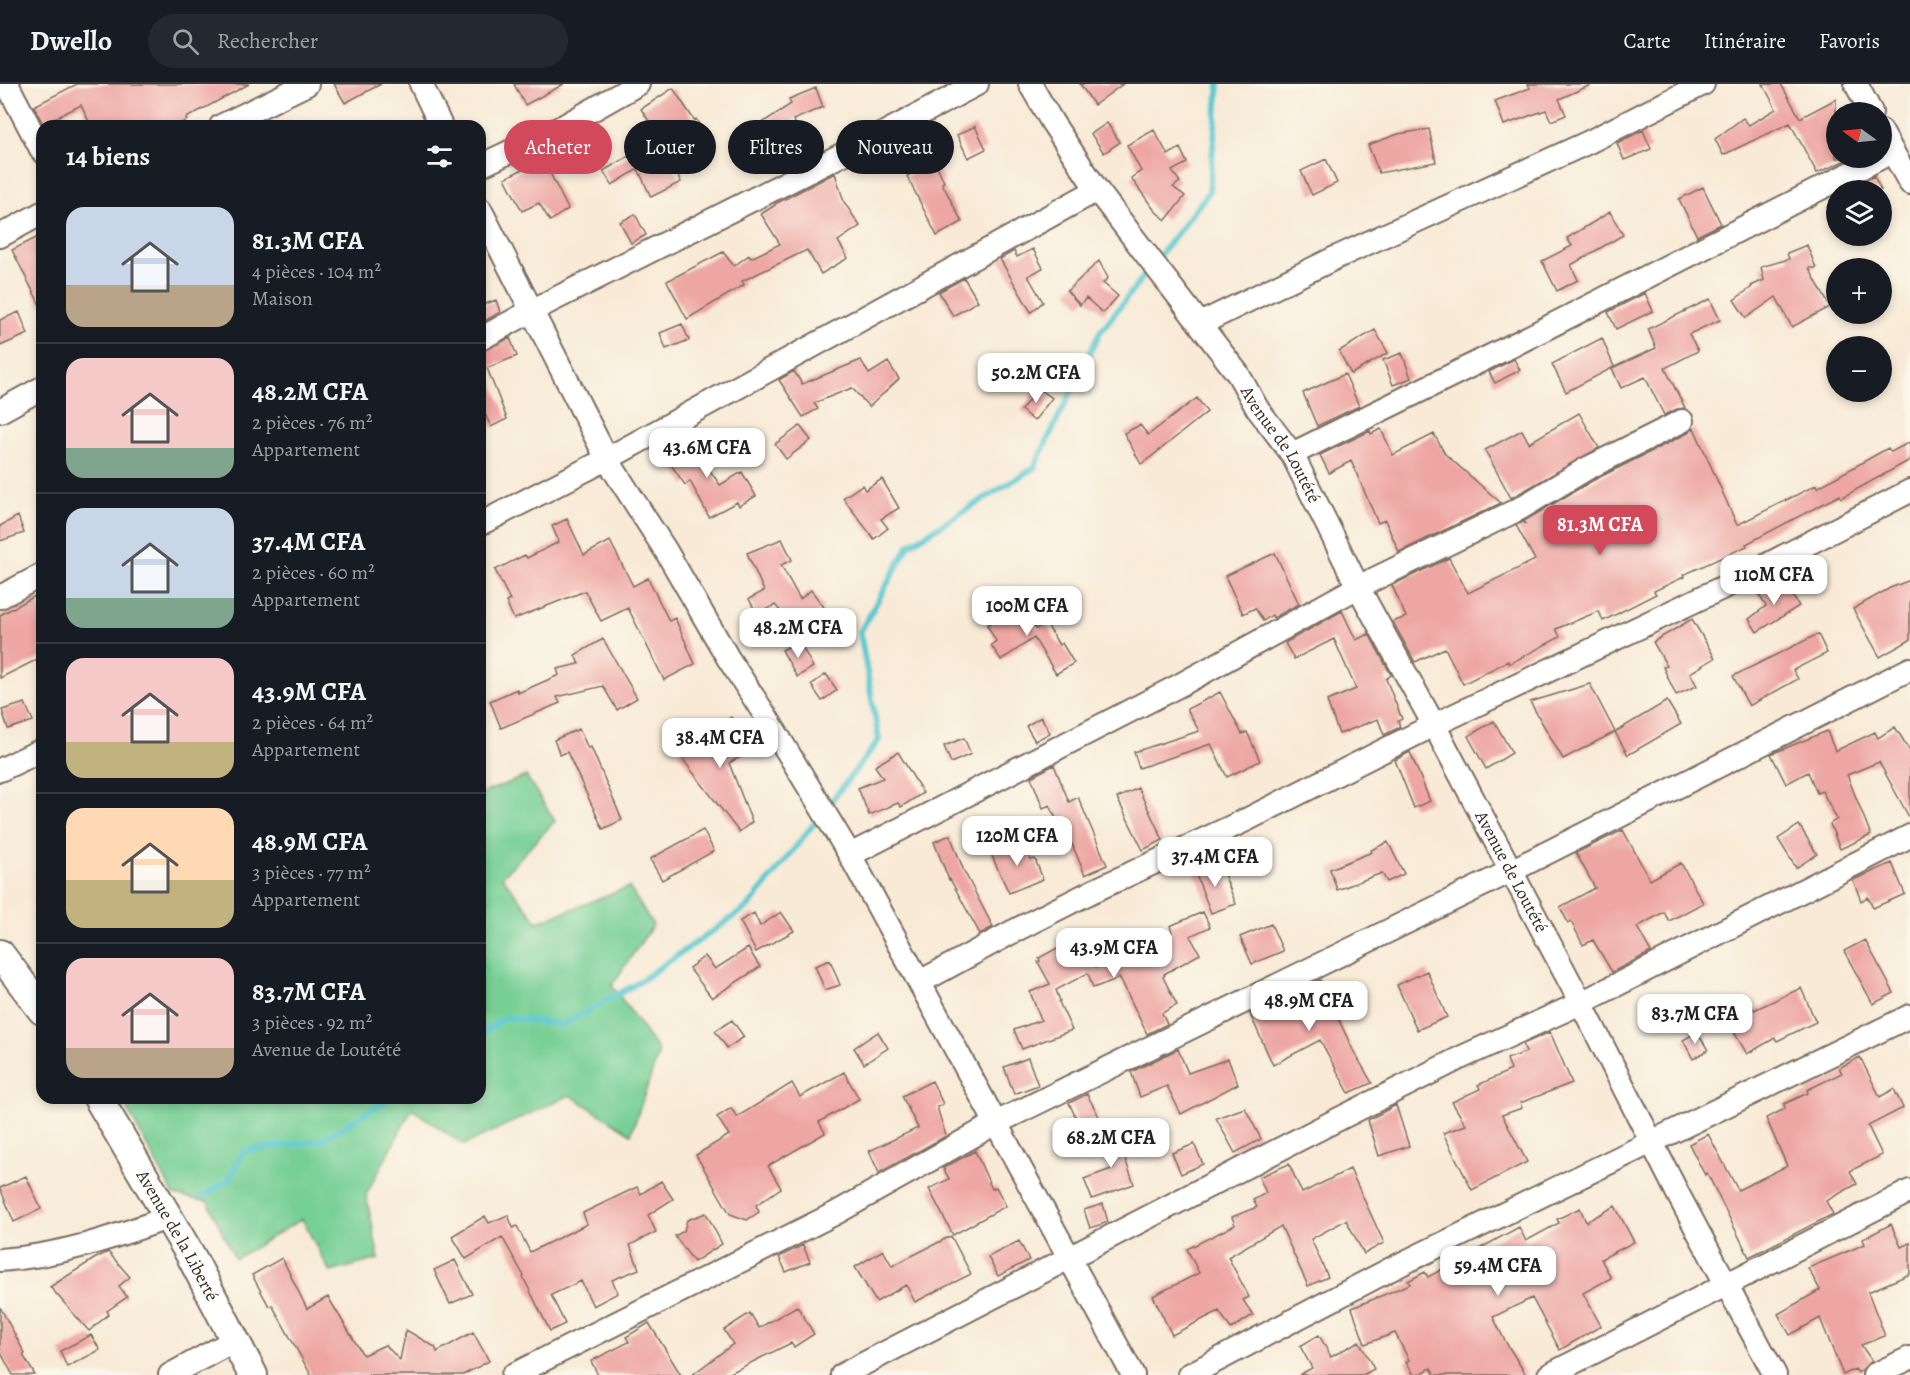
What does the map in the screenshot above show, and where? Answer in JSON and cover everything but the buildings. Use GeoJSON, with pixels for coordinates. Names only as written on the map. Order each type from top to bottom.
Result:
{"type":"FeatureCollection","features":[{"type":"Feature","properties":{"kind":"street"},"geometry":{"type":"LineString","coordinates":[[7,84],[36,140]]}},
{"type":"Feature","properties":{"kind":"street"},"geometry":{"type":"LineString","coordinates":[[233,120],[307,84]]}},
{"type":"Feature","properties":{"kind":"street"},"geometry":{"type":"LineString","coordinates":[[421,84],[438,120]]}},
{"type":"Feature","properties":{"kind":"street"},"geometry":{"type":"LineString","coordinates":[[486,163],[562,127],[638,84]]}},
{"type":"Feature","properties":{"kind":"street"},"geometry":{"type":"LineString","coordinates":[[486,336],[977,84]]}},
{"type":"Feature","properties":{"kind":"street","name":"Avenue de Loutété"},"geometry":{"type":"LineString","coordinates":[[1030,84],[1097,190],[1238,374],[1257,408],[1292,454],[1358,587],[1434,725],[1775,1375]]}},
{"type":"Feature","properties":{"kind":"street"},"geometry":{"type":"LineString","coordinates":[[1200,324],[1335,258],[1588,142],[1703,84]]}},
{"type":"Feature","properties":{"kind":"street"},"geometry":{"type":"LineString","coordinates":[[1856,84],[1866,102]]}},
{"type":"Feature","properties":{"kind":"street"},"geometry":{"type":"LineString","coordinates":[[1892,154],[1910,183]]}},
{"type":"Feature","properties":{"kind":"street"},"geometry":{"type":"LineString","coordinates":[[1292,454],[1519,342],[1860,168]]}},
{"type":"Feature","properties":{"kind":"street"},"geometry":{"type":"LineString","coordinates":[[486,521],[607,459],[1097,190]]}},
{"type":"Feature","properties":{"kind":"street"},"geometry":{"type":"LineString","coordinates":[[0,236],[36,216]]}},
{"type":"Feature","properties":{"kind":"street"},"geometry":{"type":"LineString","coordinates":[[486,220],[607,459],[666,551],[728,657],[850,855],[883,920],[920,982],[1133,1375]]}},
{"type":"Feature","properties":{"kind":"street"},"geometry":{"type":"LineString","coordinates":[[0,411],[36,391]]}},
{"type":"Feature","properties":{"kind":"street"},"geometry":{"type":"LineString","coordinates":[[850,855],[1182,684],[1358,587],[1491,524],[1586,469],[1682,421]]}},
{"type":"Feature","properties":{"kind":"street"},"geometry":{"type":"LineString","coordinates":[[920,982],[1093,891],[1726,586],[1910,490]]}},
{"type":"Feature","properties":{"kind":"street"},"geometry":{"type":"LineString","coordinates":[[0,597],[36,578]]}},
{"type":"Feature","properties":{"kind":"street"},"geometry":{"type":"LineString","coordinates":[[513,1375],[836,1213],[996,1123],[1511,871],[1910,669]]}},
{"type":"Feature","properties":{"kind":"street"},"geometry":{"type":"LineString","coordinates":[[0,770],[36,753]]}},
{"type":"Feature","properties":{"kind":"street"},"geometry":{"type":"LineString","coordinates":[[842,1375],[1333,1121],[1460,1058],[1581,1003],[1910,836]]}},
{"type":"Feature","properties":{"kind":"street"},"geometry":{"type":"LineString","coordinates":[[0,954],[36,1002]]}},
{"type":"Feature","properties":{"kind":"street"},"geometry":{"type":"LineString","coordinates":[[1190,1375],[1389,1270],[1652,1144],[1910,1016]]}},
{"type":"Feature","properties":{"kind":"street","name":"Avenue de la Liberté"},"geometry":{"type":"LineString","coordinates":[[101,1104],[190,1256],[253,1375]]}},
{"type":"Feature","properties":{"kind":"street"},"geometry":{"type":"LineString","coordinates":[[1549,1375],[1910,1191]]}},
{"type":"Feature","properties":{"kind":"street"},"geometry":{"type":"LineString","coordinates":[[0,1260],[51,1253],[104,1241],[167,1218]]}},
{"type":"Feature","properties":{"kind":"street"},"geometry":{"type":"LineString","coordinates":[[170,1375],[235,1340]]}},
{"type":"Feature","properties":{"kind":"street"},"geometry":{"type":"LineString","coordinates":[[1874,1375],[1910,1358]]}},
{"type":"Feature","properties":{"kind":"green space"},"geometry":{"type":"Polygon","coordinates":[[[526,776],[555,821],[502,877],[538,922],[629,887],[653,925],[612,985],[659,1052],[631,1134],[570,1095],[464,1145],[412,1109],[366,1195],[379,1259],[330,1272],[302,1219],[235,1259],[208,1202],[174,1195],[124,1104],[486,1104],[486,792],[526,776]]]}},
{"type":"Feature","properties":{"kind":"waterway"},"geometry":{"type":"LineString","coordinates":[[1157,259],[1209,192],[1219,84]]}},
{"type":"Feature","properties":{"kind":"waterway"},"geometry":{"type":"LineString","coordinates":[[826,808],[879,740],[860,632],[909,545],[1034,468],[1100,332],[1151,267]]}},
{"type":"Feature","properties":{"kind":"waterway"},"geometry":{"type":"LineString","coordinates":[[486,1031],[505,1017],[563,1025],[636,984],[749,906],[820,816]]}},
{"type":"Feature","properties":{"kind":"waterway"},"geometry":{"type":"LineString","coordinates":[[203,1197],[228,1180],[244,1151],[322,1140],[380,1104]]}}]}
